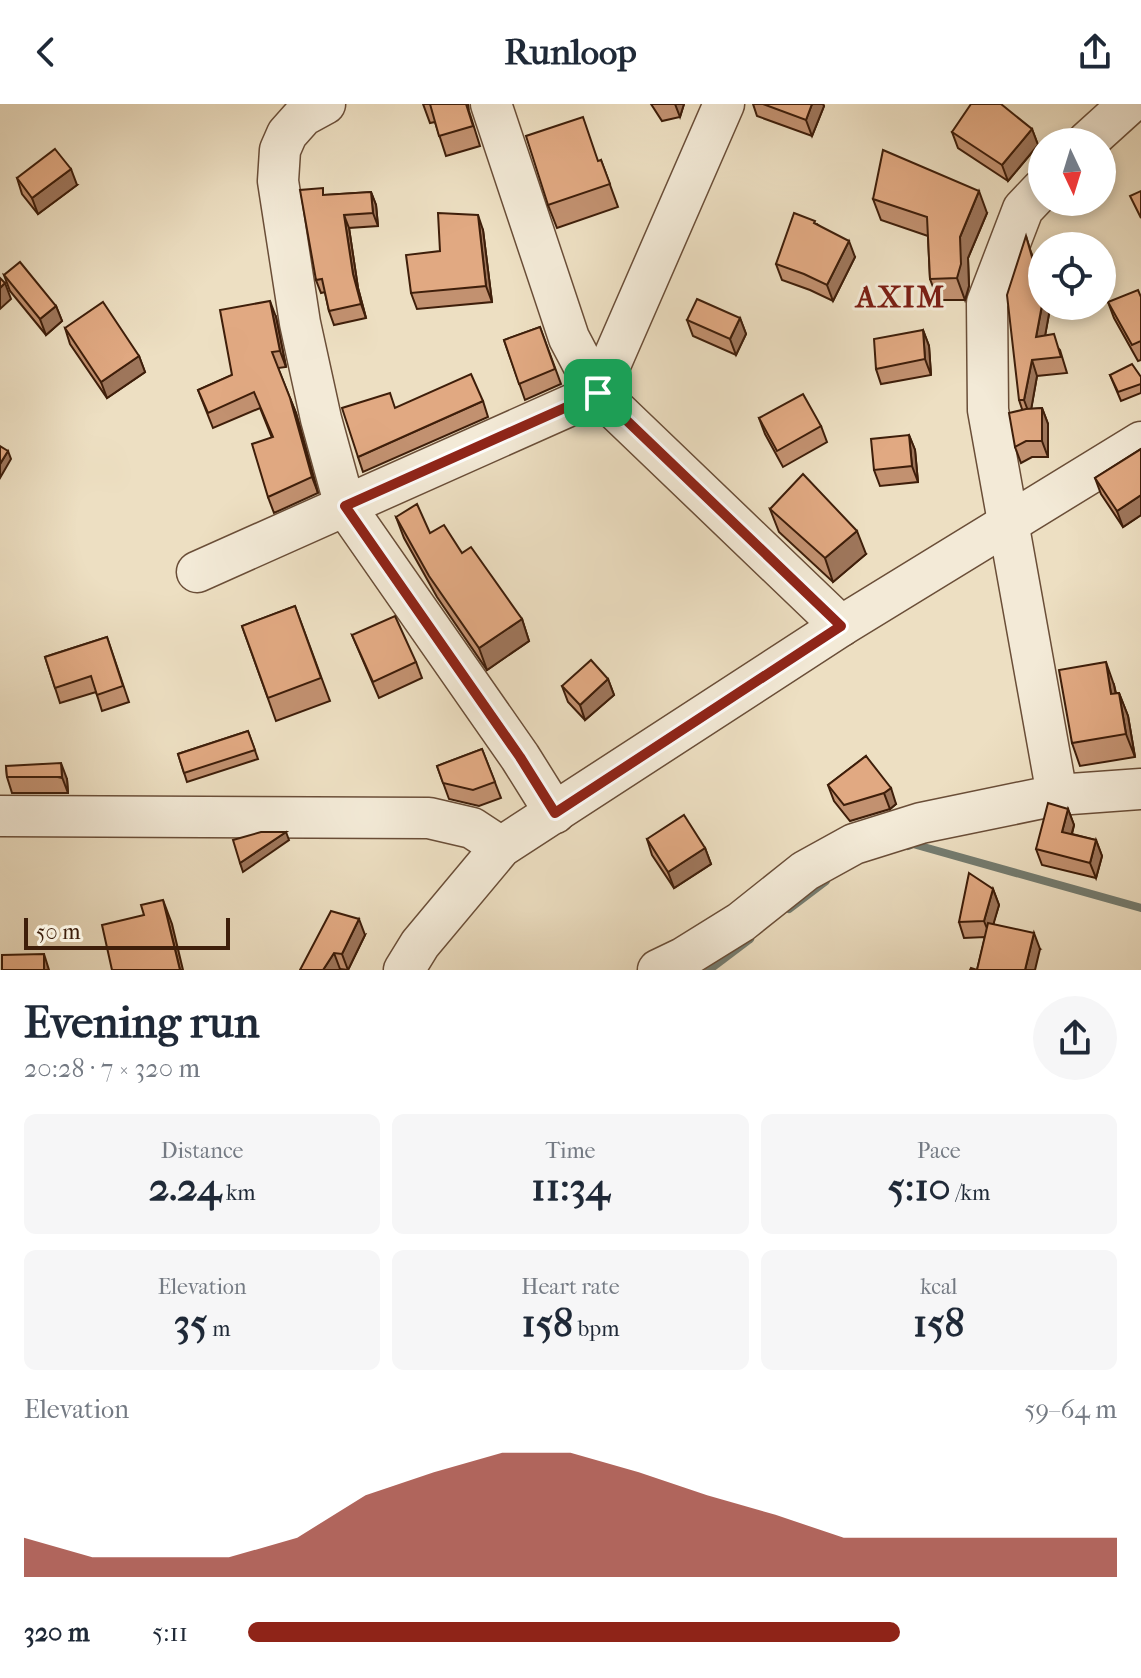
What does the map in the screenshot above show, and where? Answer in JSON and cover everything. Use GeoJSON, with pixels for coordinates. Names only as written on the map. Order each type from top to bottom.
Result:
{"type":"FeatureCollection","features":[{"type":"Feature","properties":{"kind":"street"},"geometry":{"type":"LineString","coordinates":[[325,104],[303,116],[287,134],[280,150],[278,181],[300,323],[321,419],[345,506],[520,757],[555,813]]}},
{"type":"Feature","properties":{"kind":"street"},"geometry":{"type":"LineString","coordinates":[[491,104],[569,338],[598,393],[841,626]]}},
{"type":"Feature","properties":{"kind":"street"},"geometry":{"type":"LineString","coordinates":[[197,572],[598,393],[724,104]]}},
{"type":"Feature","properties":{"kind":"street"},"geometry":{"type":"LineString","coordinates":[[1102,128],[1129,104]]}},
{"type":"Feature","properties":{"kind":"street"},"geometry":{"type":"LineString","coordinates":[[1028,204],[1023,209],[987,303],[988,410],[1057,795]]}},
{"type":"Feature","properties":{"kind":"street"},"geometry":{"type":"LineString","coordinates":[[404,970],[420,944],[501,847],[841,626],[1141,442]]}},
{"type":"Feature","properties":{"kind":"street"},"geometry":{"type":"LineString","coordinates":[[658,970],[741,922],[805,871],[854,844],[921,823],[1057,795],[1141,789]]}},
{"type":"Feature","properties":{"kind":"street"},"geometry":{"type":"LineString","coordinates":[[0,816],[429,818],[472,828],[501,847]]}},
{"type":"Feature","properties":{"kind":"building"},"geometry":{"type":"Polygon","coordinates":[[[430,104],[466,104],[473,126],[439,136],[430,104]]]}},
{"type":"Feature","properties":{"kind":"building"},"geometry":{"type":"Polygon","coordinates":[[[763,104],[812,104],[806,120],[763,104]]]}},
{"type":"Feature","properties":{"kind":"building"},"geometry":{"type":"Polygon","coordinates":[[[971,104],[1001,104],[1031,128],[1002,165],[952,132],[971,104]]]}},
{"type":"Feature","properties":{"kind":"building"},"geometry":{"type":"Polygon","coordinates":[[[583,117],[598,161],[601,160],[610,184],[548,205],[526,136],[583,117]]]}},
{"type":"Feature","properties":{"kind":"building"},"geometry":{"type":"Polygon","coordinates":[[[55,149],[71,169],[32,198],[17,178],[55,149]]]}},
{"type":"Feature","properties":{"kind":"building"},"geometry":{"type":"Polygon","coordinates":[[[883,150],[979,191],[960,237],[961,264],[957,278],[930,279],[927,217],[873,199],[883,150]]]}},
{"type":"Feature","properties":{"kind":"building"},"geometry":{"type":"Polygon","coordinates":[[[323,188],[323,195],[371,192],[373,213],[344,215],[361,304],[329,311],[322,279],[316,280],[300,190],[323,188]]]}},
{"type":"Feature","properties":{"kind":"building"},"geometry":{"type":"Polygon","coordinates":[[[1141,191],[1141,218],[1130,196],[1141,191]]]}},
{"type":"Feature","properties":{"kind":"building"},"geometry":{"type":"Polygon","coordinates":[[[438,213],[478,215],[486,286],[411,293],[406,255],[440,251],[438,213]]]}},
{"type":"Feature","properties":{"kind":"building"},"geometry":{"type":"Polygon","coordinates":[[[794,213],[849,241],[827,285],[776,264],[794,213]]]}},
{"type":"Feature","properties":{"kind":"building"},"geometry":{"type":"Polygon","coordinates":[[[1026,236],[1028,320],[1039,320],[1036,337],[1054,334],[1061,357],[1032,360],[1024,400],[1019,400],[1007,295],[1026,236]]]}},
{"type":"Feature","properties":{"kind":"building"},"geometry":{"type":"Polygon","coordinates":[[[20,262],[56,306],[40,319],[4,275],[20,262]]]}},
{"type":"Feature","properties":{"kind":"building"},"geometry":{"type":"Polygon","coordinates":[[[1138,290],[1141,297],[1141,341],[1132,345],[1116,316],[1116,299],[1138,290]]]}},
{"type":"Feature","properties":{"kind":"building"},"geometry":{"type":"Polygon","coordinates":[[[697,299],[740,318],[730,339],[687,320],[697,299]]]}},
{"type":"Feature","properties":{"kind":"building"},"geometry":{"type":"Polygon","coordinates":[[[270,301],[280,351],[272,352],[290,398],[312,477],[268,497],[252,444],[273,437],[254,392],[208,413],[198,390],[232,375],[220,310],[270,301]]]}},
{"type":"Feature","properties":{"kind":"building"},"geometry":{"type":"Polygon","coordinates":[[[103,302],[139,356],[101,382],[65,328],[103,302]]]}},
{"type":"Feature","properties":{"kind":"building"},"geometry":{"type":"Polygon","coordinates":[[[540,327],[555,369],[519,384],[504,340],[540,327]]]}},
{"type":"Feature","properties":{"kind":"building"},"geometry":{"type":"Polygon","coordinates":[[[923,330],[925,359],[876,369],[874,339],[923,330]]]}},
{"type":"Feature","properties":{"kind":"building"},"geometry":{"type":"Polygon","coordinates":[[[1132,364],[1141,377],[1141,384],[1118,392],[1110,375],[1132,364]]]}},
{"type":"Feature","properties":{"kind":"building"},"geometry":{"type":"Polygon","coordinates":[[[471,374],[483,401],[358,457],[342,408],[390,393],[395,408],[471,374]]]}},
{"type":"Feature","properties":{"kind":"building"},"geometry":{"type":"Polygon","coordinates":[[[803,394],[821,426],[777,451],[759,418],[803,394]]]}},
{"type":"Feature","properties":{"kind":"building"},"geometry":{"type":"Polygon","coordinates":[[[1042,408],[1042,441],[1026,441],[1015,447],[1009,413],[1042,408]]]}},
{"type":"Feature","properties":{"kind":"building"},"geometry":{"type":"Polygon","coordinates":[[[909,435],[912,466],[874,470],[871,439],[909,435]]]}},
{"type":"Feature","properties":{"kind":"building"},"geometry":{"type":"Polygon","coordinates":[[[0,446],[8,451],[0,464],[0,446]]]}},
{"type":"Feature","properties":{"kind":"building"},"geometry":{"type":"Polygon","coordinates":[[[1141,449],[1141,495],[1117,511],[1095,478],[1141,449]]]}},
{"type":"Feature","properties":{"kind":"building"},"geometry":{"type":"Polygon","coordinates":[[[803,474],[857,531],[825,558],[770,509],[803,474]]]}},
{"type":"Feature","properties":{"kind":"building"},"geometry":{"type":"Polygon","coordinates":[[[417,504],[430,533],[444,525],[462,553],[471,547],[522,619],[479,648],[429,576],[396,517],[417,504]]]}},
{"type":"Feature","properties":{"kind":"building"},"geometry":{"type":"Polygon","coordinates":[[[295,606],[321,678],[268,698],[242,626],[295,606]]]}},
{"type":"Feature","properties":{"kind":"building"},"geometry":{"type":"Polygon","coordinates":[[[395,616],[416,662],[373,682],[352,635],[395,616]]]}},
{"type":"Feature","properties":{"kind":"building"},"geometry":{"type":"Polygon","coordinates":[[[107,637],[123,686],[97,695],[91,676],[55,688],[45,657],[107,637]]]}},
{"type":"Feature","properties":{"kind":"building"},"geometry":{"type":"Polygon","coordinates":[[[591,660],[608,679],[580,705],[562,686],[591,660]]]}},
{"type":"Feature","properties":{"kind":"building"},"geometry":{"type":"Polygon","coordinates":[[[1106,662],[1111,694],[1119,693],[1126,734],[1072,743],[1059,670],[1106,662]]]}},
{"type":"Feature","properties":{"kind":"building"},"geometry":{"type":"Polygon","coordinates":[[[248,731],[255,750],[184,773],[178,754],[248,731]]]}},
{"type":"Feature","properties":{"kind":"building"},"geometry":{"type":"Polygon","coordinates":[[[482,749],[495,782],[473,790],[443,783],[437,766],[482,749]]]}},
{"type":"Feature","properties":{"kind":"building"},"geometry":{"type":"Polygon","coordinates":[[[866,756],[891,788],[844,805],[828,785],[866,756]]]}},
{"type":"Feature","properties":{"kind":"building"},"geometry":{"type":"Polygon","coordinates":[[[61,763],[62,777],[7,777],[6,766],[61,763]]]}},
{"type":"Feature","properties":{"kind":"building"},"geometry":{"type":"Polygon","coordinates":[[[1048,803],[1068,809],[1062,832],[1096,840],[1090,863],[1036,849],[1048,803]]]}},
{"type":"Feature","properties":{"kind":"building"},"geometry":{"type":"Polygon","coordinates":[[[684,815],[705,848],[668,872],[647,839],[684,815]]]}},
{"type":"Feature","properties":{"kind":"building"},"geometry":{"type":"Polygon","coordinates":[[[261,832],[286,832],[240,863],[233,840],[261,832]]]}},
{"type":"Feature","properties":{"kind":"building"},"geometry":{"type":"Polygon","coordinates":[[[969,873],[993,889],[984,921],[959,922],[969,873]]]}},
{"type":"Feature","properties":{"kind":"building"},"geometry":{"type":"Polygon","coordinates":[[[163,900],[180,970],[112,970],[102,925],[144,915],[141,905],[163,900]]]}},
{"type":"Feature","properties":{"kind":"building"},"geometry":{"type":"Polygon","coordinates":[[[331,911],[359,919],[342,954],[334,953],[323,970],[300,970],[331,911]]]}},
{"type":"Feature","properties":{"kind":"building"},"geometry":{"type":"Polygon","coordinates":[[[988,923],[1034,933],[1025,970],[977,970],[988,923]]]}},
{"type":"Feature","properties":{"kind":"building"},"geometry":{"type":"Polygon","coordinates":[[[44,954],[44,970],[2,970],[2,955],[44,954]]]}},
{"type":"Feature","properties":{"kind":"waterway"},"geometry":{"type":"LineString","coordinates":[[908,846],[913,844],[1141,908]]}},
{"type":"Feature","properties":{"kind":"waterway"},"geometry":{"type":"LineString","coordinates":[[789,909],[826,881]]}},
{"type":"Feature","properties":{"kind":"waterway"},"geometry":{"type":"LineString","coordinates":[[709,970],[750,939]]}},
{"type":"Feature","properties":{"kind":"district","name":"AXIM"},"geometry":{"type":"Point","coordinates":[901,297]}},
{"type":"Feature","properties":{"kind":"route"},"geometry":{"type":"LineString","coordinates":[[598,393],[841,626],[555,813],[520,757],[345,506],[598,393]]}}]}
